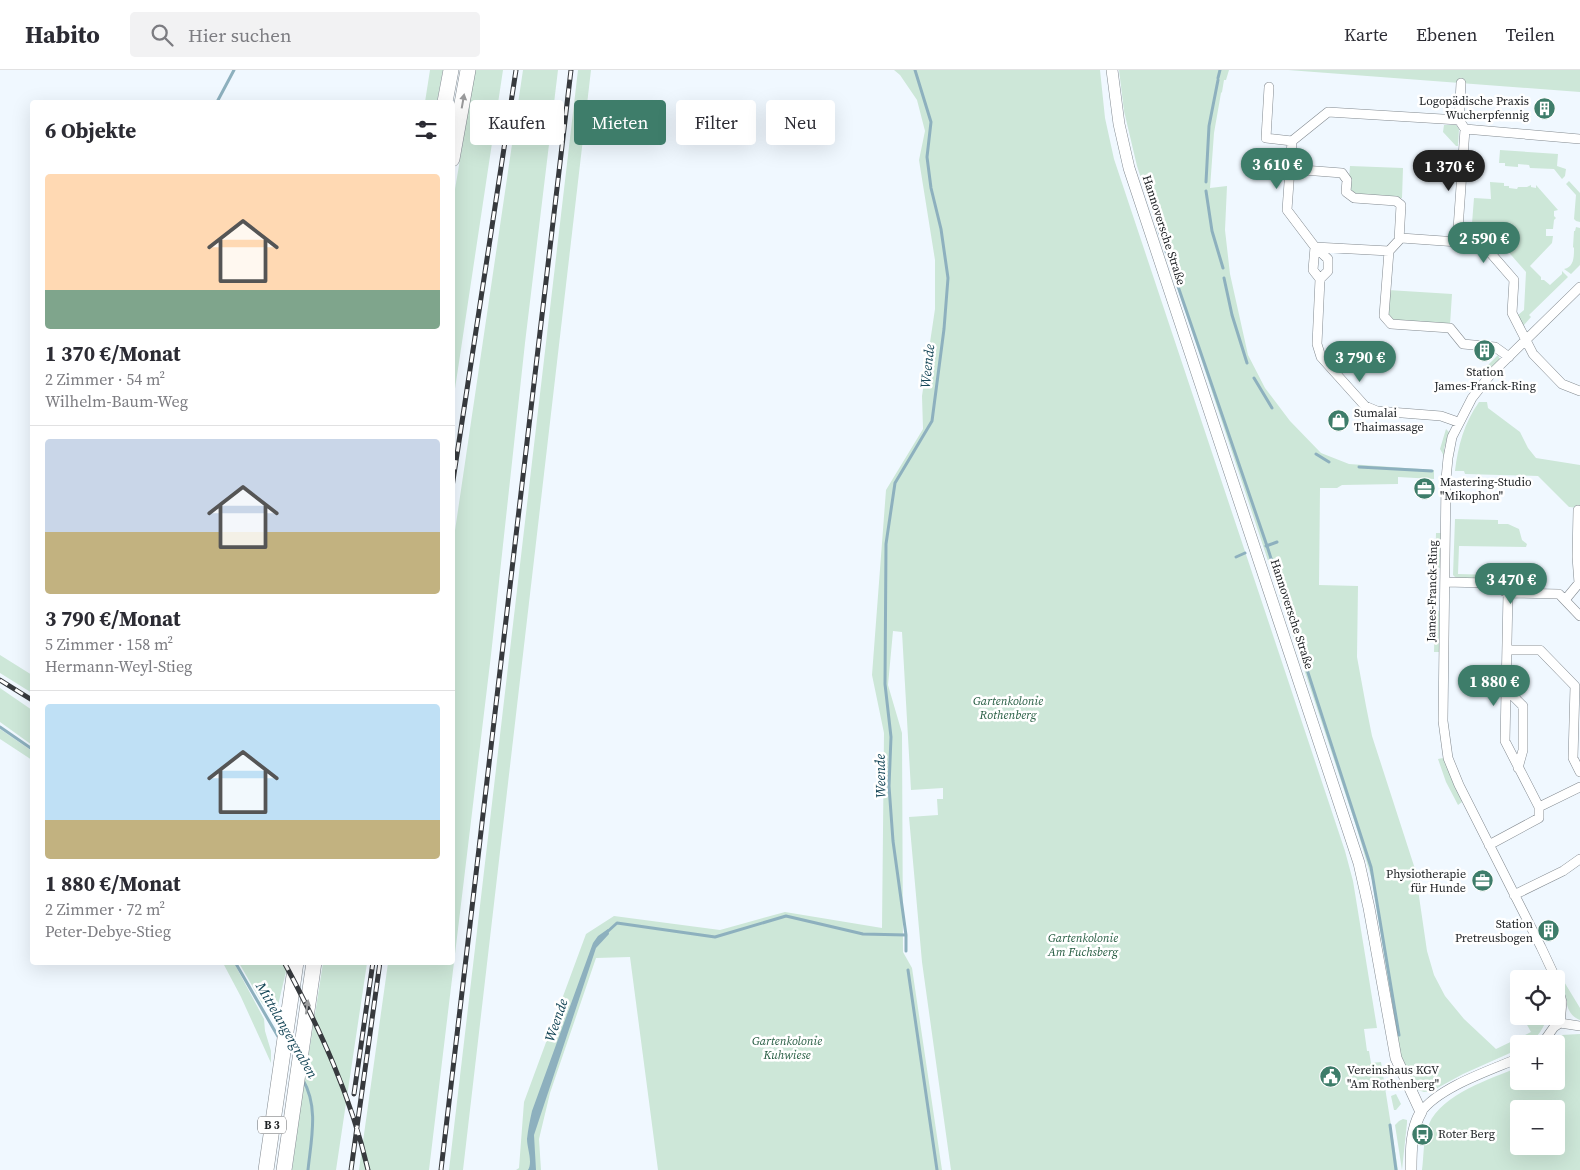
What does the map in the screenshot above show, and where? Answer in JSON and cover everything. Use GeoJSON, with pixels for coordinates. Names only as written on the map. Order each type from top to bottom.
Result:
{"type":"FeatureCollection","features":[{"type":"Feature","properties":{"kind":"highway"},"geometry":{"type":"LineString","coordinates":[[445,100],[451,70]]}},
{"type":"Feature","properties":{"kind":"highway"},"geometry":{"type":"LineString","coordinates":[[455,143],[468,70]]}},
{"type":"Feature","properties":{"kind":"highway","name":"B 3"},"geometry":{"type":"LineString","coordinates":[[266,1170],[296,965]]}},
{"type":"Feature","properties":{"kind":"highway","name":"B 3"},"geometry":{"type":"LineString","coordinates":[[284,1170],[314,965]]}},
{"type":"Feature","properties":{"kind":"street","name":"Hannoversche Straße"},"geometry":{"type":"LineString","coordinates":[[1112,70],[1119,124],[1129,168],[1350,834],[1364,882],[1394,1054],[1421,1112]]}},
{"type":"Feature","properties":{"kind":"street"},"geometry":{"type":"LineString","coordinates":[[1461,83],[1459,120],[1465,130],[1458,229],[1470,242]]}},
{"type":"Feature","properties":{"kind":"street"},"geometry":{"type":"LineString","coordinates":[[1269,87],[1266,138],[1292,141],[1328,112],[1459,120]]}},
{"type":"Feature","properties":{"kind":"street"},"geometry":{"type":"LineString","coordinates":[[1465,130],[1580,139]]}},
{"type":"Feature","properties":{"kind":"street"},"geometry":{"type":"LineString","coordinates":[[1292,141],[1287,210],[1315,247],[1328,259],[1328,271],[1320,279]]}},
{"type":"Feature","properties":{"kind":"street"},"geometry":{"type":"LineString","coordinates":[[1290,169],[1342,173],[1347,180],[1346,192],[1354,198],[1396,201],[1400,205],[1399,240]]}},
{"type":"Feature","properties":{"kind":"street"},"geometry":{"type":"LineString","coordinates":[[1509,357],[1495,347],[1463,344],[1450,328],[1391,324],[1384,316],[1389,251],[1401,238],[1481,242],[1514,280],[1512,314],[1533,354],[1562,384],[1580,391]]}},
{"type":"Feature","properties":{"kind":"street"},"geometry":{"type":"LineString","coordinates":[[1315,247],[1389,251]]}},
{"type":"Feature","properties":{"kind":"street"},"geometry":{"type":"LineString","coordinates":[[1315,247],[1314,270],[1320,279],[1317,344],[1323,359],[1365,406],[1377,411],[1441,416],[1458,422]]}},
{"type":"Feature","properties":{"kind":"street","name":"James-Franck-Ring"},"geometry":{"type":"LineString","coordinates":[[1551,970],[1488,845],[1448,758],[1443,721],[1448,458],[1452,437],[1458,422],[1472,398],[1491,374],[1580,287]]}},
{"type":"Feature","properties":{"kind":"street"},"geometry":{"type":"LineString","coordinates":[[1565,600],[1580,583],[1577,557],[1578,510]]}},
{"type":"Feature","properties":{"kind":"street"},"geometry":{"type":"LineString","coordinates":[[1445,582],[1487,584],[1508,593],[1559,594],[1580,616]]}},
{"type":"Feature","properties":{"kind":"street"},"geometry":{"type":"LineString","coordinates":[[1488,845],[1539,818],[1539,807],[1505,741],[1508,593]]}},
{"type":"Feature","properties":{"kind":"street"},"geometry":{"type":"LineString","coordinates":[[1508,650],[1540,650],[1575,686],[1573,758],[1580,772]]}},
{"type":"Feature","properties":{"kind":"street"},"geometry":{"type":"LineString","coordinates":[[1506,689],[1523,706],[1523,750],[1518,768]]}},
{"type":"Feature","properties":{"kind":"street"},"geometry":{"type":"LineString","coordinates":[[1539,807],[1580,787]]}},
{"type":"Feature","properties":{"kind":"street"},"geometry":{"type":"LineString","coordinates":[[1514,894],[1563,871],[1580,859]]}},
{"type":"Feature","properties":{"kind":"street"},"geometry":{"type":"LineString","coordinates":[[1565,1024],[1580,1026]]}},
{"type":"Feature","properties":{"kind":"street"},"geometry":{"type":"LineString","coordinates":[[1548,1035],[1557,1025]]}},
{"type":"Feature","properties":{"kind":"street"},"geometry":{"type":"LineString","coordinates":[[1411,1170],[1416,1121],[1421,1112],[1432,1101],[1452,1088],[1510,1062]]}},
{"type":"Feature","properties":{"kind":"green space"},"geometry":{"type":"Polygon","coordinates":[[[430,70],[443,70],[437,100],[425,100],[430,70]]]}},
{"type":"Feature","properties":{"kind":"green space"},"geometry":{"type":"Polygon","coordinates":[[[475,70],[503,70],[498,100],[470,100],[470,145],[492,145],[455,389],[455,189],[475,70]]]}},
{"type":"Feature","properties":{"kind":"green space"},"geometry":{"type":"Polygon","coordinates":[[[523,70],[558,70],[554,100],[519,100],[523,70]]]}},
{"type":"Feature","properties":{"kind":"green space"},"geometry":{"type":"Polygon","coordinates":[[[578,70],[591,70],[588,100],[574,100],[578,70]]]}},
{"type":"Feature","properties":{"kind":"green space"},"geometry":{"type":"Polygon","coordinates":[[[894,70],[1100,70],[1105,118],[1114,159],[1345,851],[1353,881],[1377,1028],[1364,1029],[1367,1051],[1369,1051],[1371,1063],[1381,1062],[1398,1170],[951,1170],[922,962],[909,817],[938,815],[937,799],[943,799],[943,788],[911,790],[902,632],[893,631],[888,685],[902,733],[903,952],[912,968],[942,1170],[658,1170],[630,957],[596,958],[550,1093],[539,1139],[541,1170],[516,1170],[519,1168],[524,1102],[586,934],[614,916],[720,930],[785,912],[882,928],[884,733],[872,675],[886,490],[923,429],[922,396],[935,309],[935,260],[919,160],[925,131],[917,100],[900,75],[894,70]]]}},
{"type":"Feature","properties":{"kind":"green space"},"geometry":{"type":"Polygon","coordinates":[[[1119,70],[1229,70],[1226,80],[1224,80],[1214,133],[1210,188],[1227,186],[1225,230],[1230,274],[1248,355],[1265,388],[1290,421],[1321,453],[1349,464],[1434,470],[1434,479],[1398,477],[1398,484],[1342,485],[1337,488],[1320,488],[1319,585],[1358,586],[1357,657],[1372,736],[1415,869],[1427,951],[1434,975],[1445,996],[1464,1019],[1496,1049],[1510,1042],[1510,1053],[1463,1074],[1432,1091],[1424,1092],[1415,1089],[1401,1058],[1372,880],[1356,826],[1137,166],[1124,111],[1119,70]]]}},
{"type":"Feature","properties":{"kind":"green space"},"geometry":{"type":"Polygon","coordinates":[[[1288,70],[1580,70],[1580,92],[1288,70]]]}},
{"type":"Feature","properties":{"kind":"green space"},"geometry":{"type":"Polygon","coordinates":[[[574,104],[574,145],[582,145],[463,1170],[449,1170],[574,104]]]}},
{"type":"Feature","properties":{"kind":"green space"},"geometry":{"type":"Polygon","coordinates":[[[1444,125],[1456,125],[1459,129],[1458,146],[1443,132],[1444,125]]]}},
{"type":"Feature","properties":{"kind":"green space"},"geometry":{"type":"Polygon","coordinates":[[[512,145],[549,145],[491,655],[455,954],[455,530],[512,145]]]}},
{"type":"Feature","properties":{"kind":"green space"},"geometry":{"type":"Polygon","coordinates":[[[1500,150],[1558,154],[1557,166],[1566,169],[1565,176],[1562,179],[1554,169],[1530,168],[1529,165],[1518,164],[1518,167],[1505,166],[1505,163],[1499,163],[1500,150]]]}},
{"type":"Feature","properties":{"kind":"green space"},"geometry":{"type":"Polygon","coordinates":[[[1350,166],[1403,168],[1402,198],[1353,196],[1348,191],[1350,166]]]}},
{"type":"Feature","properties":{"kind":"green space"},"geometry":{"type":"Polygon","coordinates":[[[1569,181],[1580,193],[1580,222],[1574,219],[1576,195],[1566,184],[1569,181]]]}},
{"type":"Feature","properties":{"kind":"green space"},"geometry":{"type":"Polygon","coordinates":[[[1490,182],[1504,183],[1504,186],[1517,189],[1518,187],[1531,185],[1531,187],[1536,188],[1536,185],[1558,210],[1554,211],[1556,218],[1553,229],[1546,229],[1546,236],[1553,236],[1552,243],[1530,266],[1541,277],[1541,280],[1550,285],[1562,274],[1562,271],[1568,277],[1529,315],[1531,317],[1523,326],[1518,315],[1524,310],[1526,272],[1505,248],[1499,253],[1486,237],[1471,236],[1474,198],[1491,199],[1490,182]]]}},
{"type":"Feature","properties":{"kind":"green space"},"geometry":{"type":"Polygon","coordinates":[[[1576,227],[1580,228],[1580,265],[1571,274],[1564,269],[1570,266],[1573,261],[1574,231],[1576,227]]]}},
{"type":"Feature","properties":{"kind":"green space"},"geometry":{"type":"Polygon","coordinates":[[[1388,290],[1452,294],[1450,325],[1391,321],[1387,316],[1388,290]]]}},
{"type":"Feature","properties":{"kind":"green space"},"geometry":{"type":"Polygon","coordinates":[[[1498,355],[1500,360],[1484,375],[1479,374],[1498,355]]]}},
{"type":"Feature","properties":{"kind":"green space"},"geometry":{"type":"Polygon","coordinates":[[[1479,402],[1487,402],[1488,408],[1520,432],[1528,448],[1536,458],[1580,465],[1580,508],[1569,507],[1538,476],[1465,474],[1464,471],[1455,471],[1463,435],[1469,418],[1479,402]]]}},
{"type":"Feature","properties":{"kind":"green space"},"geometry":{"type":"Polygon","coordinates":[[[1446,429],[1449,432],[1444,456],[1440,449],[1446,429]]]}},
{"type":"Feature","properties":{"kind":"green space"},"geometry":{"type":"Polygon","coordinates":[[[1455,519],[1498,520],[1498,524],[1508,524],[1519,529],[1522,540],[1527,544],[1526,547],[1459,546],[1458,574],[1494,575],[1493,580],[1457,579],[1453,575],[1455,519]]]}},
{"type":"Feature","properties":{"kind":"green space"},"geometry":{"type":"Polygon","coordinates":[[[1436,533],[1441,533],[1440,568],[1435,568],[1436,533]]]}},
{"type":"Feature","properties":{"kind":"green space"},"geometry":{"type":"Polygon","coordinates":[[[1435,611],[1439,611],[1439,652],[1434,652],[1435,611]]]}},
{"type":"Feature","properties":{"kind":"green space"},"geometry":{"type":"Polygon","coordinates":[[[0,655],[30,674],[30,692],[0,673],[0,655]]]}},
{"type":"Feature","properties":{"kind":"green space"},"geometry":{"type":"Polygon","coordinates":[[[0,688],[30,709],[30,744],[0,722],[0,688]]]}},
{"type":"Feature","properties":{"kind":"green space"},"geometry":{"type":"Polygon","coordinates":[[[0,729],[30,750],[30,759],[0,739],[0,729]]]}},
{"type":"Feature","properties":{"kind":"green space"},"geometry":{"type":"Polygon","coordinates":[[[1443,758],[1462,802],[1458,805],[1446,782],[1438,759],[1443,758]]]}},
{"type":"Feature","properties":{"kind":"green space"},"geometry":{"type":"Polygon","coordinates":[[[224,965],[235,965],[264,1019],[265,1031],[271,1051],[271,1063],[224,965]]]}},
{"type":"Feature","properties":{"kind":"green space"},"geometry":{"type":"Polygon","coordinates":[[[240,965],[288,965],[275,1018],[262,1003],[240,965]]]}},
{"type":"Feature","properties":{"kind":"green space"},"geometry":{"type":"Polygon","coordinates":[[[323,965],[367,965],[336,1170],[292,1170],[323,965]]]}},
{"type":"Feature","properties":{"kind":"green space"},"geometry":{"type":"Polygon","coordinates":[[[388,965],[454,965],[429,1170],[359,1170],[388,965]]]}},
{"type":"Feature","properties":{"kind":"green space"},"geometry":{"type":"Polygon","coordinates":[[[1565,983],[1580,1008],[1580,1020],[1571,1013],[1567,1003],[1565,983]]]}},
{"type":"Feature","properties":{"kind":"green space"},"geometry":{"type":"Polygon","coordinates":[[[1527,1025],[1544,1025],[1537,1035],[1525,1035],[1531,1032],[1527,1025]]]}},
{"type":"Feature","properties":{"kind":"green space"},"geometry":{"type":"Polygon","coordinates":[[[1580,1034],[1580,1170],[1422,1170],[1427,1129],[1435,1113],[1444,1104],[1481,1082],[1510,1071],[1510,1090],[1565,1090],[1565,1035],[1561,1035],[1580,1034]]]}},
{"type":"Feature","properties":{"kind":"green space"},"geometry":{"type":"Polygon","coordinates":[[[1396,1094],[1401,1104],[1394,1110],[1391,1096],[1396,1094]]]}},
{"type":"Feature","properties":{"kind":"green space"},"geometry":{"type":"Polygon","coordinates":[[[1403,1119],[1407,1120],[1407,1123],[1402,1170],[1395,1125],[1403,1119]]]}},
{"type":"Feature","properties":{"kind":"water"},"geometry":{"type":"Polygon","coordinates":[[[608,929],[609,934],[596,948],[534,1135],[536,1170],[528,1170],[530,1159],[527,1139],[532,1111],[593,943],[598,936],[608,929]]]}},
{"type":"Feature","properties":{"kind":"waterway"},"geometry":{"type":"LineString","coordinates":[[218,100],[234,70]]}},
{"type":"Feature","properties":{"kind":"waterway","name":"Weende"},"geometry":{"type":"LineString","coordinates":[[606,933],[617,923],[715,937],[786,916],[863,934],[906,935],[893,841],[889,786],[891,737],[885,684],[886,544],[895,483],[932,421],[944,329],[948,278],[927,157],[931,122],[915,70]]}},
{"type":"Feature","properties":{"kind":"waterway"},"geometry":{"type":"LineString","coordinates":[[1218,78],[1220,70]]}},
{"type":"Feature","properties":{"kind":"waterway"},"geometry":{"type":"LineString","coordinates":[[1206,182],[1209,126],[1218,80]]}},
{"type":"Feature","properties":{"kind":"waterway"},"geometry":{"type":"LineString","coordinates":[[1206,191],[1212,231],[1223,268]]}},
{"type":"Feature","properties":{"kind":"waterway"},"geometry":{"type":"LineString","coordinates":[[1158,228],[1267,546],[1371,867],[1399,1035]]}},
{"type":"Feature","properties":{"kind":"waterway"},"geometry":{"type":"LineString","coordinates":[[1224,278],[1232,315],[1247,363]]}},
{"type":"Feature","properties":{"kind":"waterway"},"geometry":{"type":"LineString","coordinates":[[1254,378],[1272,408]]}},
{"type":"Feature","properties":{"kind":"waterway"},"geometry":{"type":"LineString","coordinates":[[1316,454],[1329,462]]}},
{"type":"Feature","properties":{"kind":"waterway"},"geometry":{"type":"LineString","coordinates":[[1359,467],[1432,471]]}},
{"type":"Feature","properties":{"kind":"waterway"},"geometry":{"type":"LineString","coordinates":[[1266,546],[1277,542]]}},
{"type":"Feature","properties":{"kind":"waterway"},"geometry":{"type":"LineString","coordinates":[[1236,557],[1245,553]]}},
{"type":"Feature","properties":{"kind":"waterway","name":"Mittelangergraben"},"geometry":{"type":"LineString","coordinates":[[0,727],[30,748]]}},
{"type":"Feature","properties":{"kind":"waterway"},"geometry":{"type":"LineString","coordinates":[[906,935],[906,951]]}},
{"type":"Feature","properties":{"kind":"waterway","name":"Mittelangergraben"},"geometry":{"type":"LineString","coordinates":[[237,965],[280,1040]]}},
{"type":"Feature","properties":{"kind":"waterway"},"geometry":{"type":"LineString","coordinates":[[908,970],[937,1170]]}},
{"type":"Feature","properties":{"kind":"waterway","name":"Mittelangergraben"},"geometry":{"type":"LineString","coordinates":[[303,1080],[311,1101],[313,1124],[308,1170]]}},
{"type":"Feature","properties":{"kind":"waterway"},"geometry":{"type":"LineString","coordinates":[[1390,1125],[1396,1170]]}},
{"type":"Feature","properties":{"kind":"railway"},"geometry":{"type":"LineString","coordinates":[[455,467],[516,70]]}},
{"type":"Feature","properties":{"kind":"railway"},"geometry":{"type":"LineString","coordinates":[[441,1170],[571,70]]}},
{"type":"Feature","properties":{"kind":"railway"},"geometry":{"type":"LineString","coordinates":[[0,680],[30,699]]}},
{"type":"Feature","properties":{"kind":"railway"},"geometry":{"type":"LineString","coordinates":[[286,965],[310,1012],[333,1063],[353,1116],[368,1170]]}},
{"type":"Feature","properties":{"kind":"railway"},"geometry":{"type":"LineString","coordinates":[[354,1094],[373,965]]}},
{"type":"Feature","properties":{"kind":"railway"},"geometry":{"type":"LineString","coordinates":[[351,1170],[380,965]]}},
{"type":"Feature","properties":{"kind":"place","name":"Logopädische Praxis Wucherpfennig"},"geometry":{"type":"Point","coordinates":[1545,108]}},
{"type":"Feature","properties":{"kind":"place","name":"Station James-Franck-Ring"},"geometry":{"type":"Point","coordinates":[1485,351]}},
{"type":"Feature","properties":{"kind":"place","name":"Sumalai Thaimassage"},"geometry":{"type":"Point","coordinates":[1338,420]}},
{"type":"Feature","properties":{"kind":"place","name":"Mastering-Studio \"Mikophon\""},"geometry":{"type":"Point","coordinates":[1424,489]}},
{"type":"Feature","properties":{"kind":"place","name":"Physiotherapie für Hunde"},"geometry":{"type":"Point","coordinates":[1482,881]}},
{"type":"Feature","properties":{"kind":"place","name":"Station Pretreusbogen"},"geometry":{"type":"Point","coordinates":[1549,931]}},
{"type":"Feature","properties":{"kind":"place","name":"Vereinshaus KGV \"Am Rothenberg\""},"geometry":{"type":"Point","coordinates":[1331,1077]}},
{"type":"Feature","properties":{"kind":"place","name":"Roter Berg"},"geometry":{"type":"Point","coordinates":[1422,1134]}},
{"type":"Feature","properties":{"kind":"park label","name":"Gartenkolonie Rothenberg"},"geometry":{"type":"Point","coordinates":[1008,708]}},
{"type":"Feature","properties":{"kind":"park label","name":"Gartenkolonie Am Fuchsberg"},"geometry":{"type":"Point","coordinates":[1083,945]}},
{"type":"Feature","properties":{"kind":"park label","name":"Gartenkolonie Kuhwiese"},"geometry":{"type":"Point","coordinates":[787,1048]}}]}
